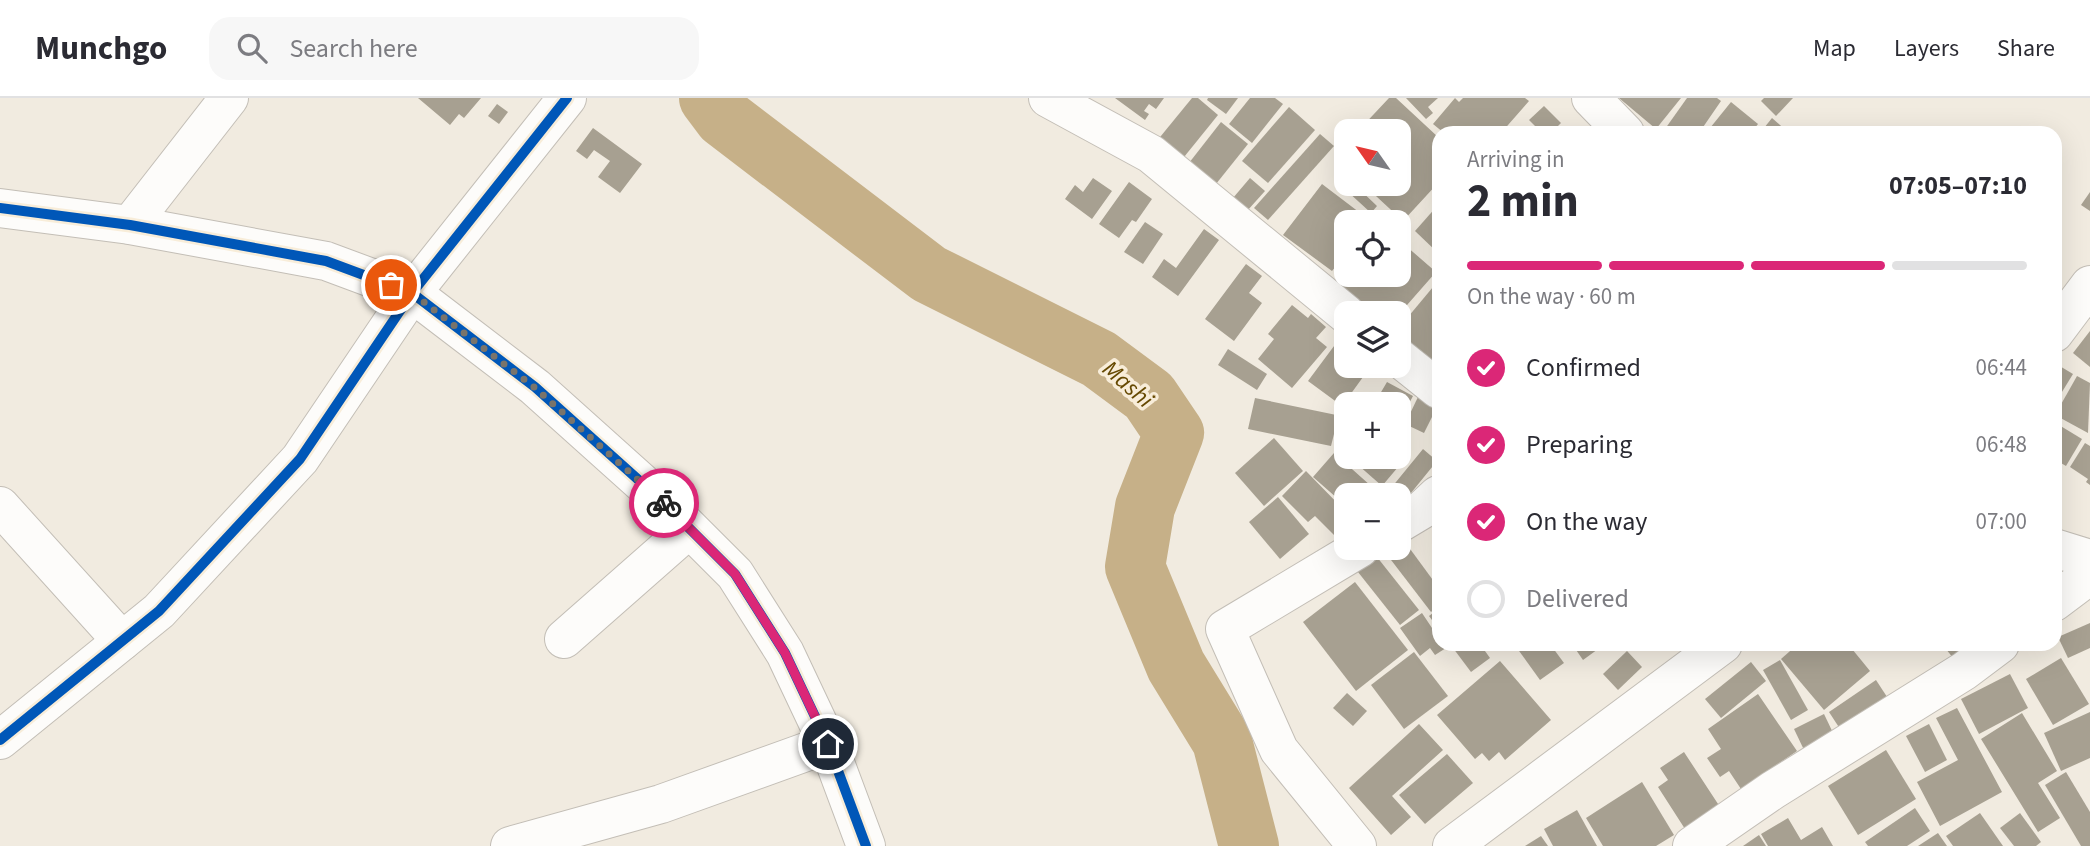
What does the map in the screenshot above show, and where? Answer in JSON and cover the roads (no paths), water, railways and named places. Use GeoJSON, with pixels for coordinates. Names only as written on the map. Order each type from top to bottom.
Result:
{"type":"FeatureCollection","features":[{"type":"Feature","properties":{"kind":"street"},"geometry":{"type":"LineString","coordinates":[[130,225],[229,98]]}},
{"type":"Feature","properties":{"kind":"street"},"geometry":{"type":"LineString","coordinates":[[0,740],[159,611],[300,459],[412,293],[567,98]]}},
{"type":"Feature","properties":{"kind":"street"},"geometry":{"type":"LineString","coordinates":[[1048,98],[1151,154],[1334,304]]}},
{"type":"Feature","properties":{"kind":"street"},"geometry":{"type":"LineString","coordinates":[[1591,98],[1618,126]]}},
{"type":"Feature","properties":{"kind":"street"},"geometry":{"type":"LineString","coordinates":[[0,208],[130,225],[326,261],[412,293],[534,387],[662,501],[735,574],[785,653],[828,744],[866,846]]}},
{"type":"Feature","properties":{"kind":"street"},"geometry":{"type":"LineString","coordinates":[[2062,322],[2090,285]]}},
{"type":"Feature","properties":{"kind":"street"},"geometry":{"type":"LineString","coordinates":[[1411,367],[1432,384]]}},
{"type":"Feature","properties":{"kind":"street"},"geometry":{"type":"LineString","coordinates":[[1411,516],[1432,501]]}},
{"type":"Feature","properties":{"kind":"street"},"geometry":{"type":"LineString","coordinates":[[0,506],[122,641]]}},
{"type":"Feature","properties":{"kind":"street"},"geometry":{"type":"LineString","coordinates":[[564,639],[689,528]]}},
{"type":"Feature","properties":{"kind":"street"},"geometry":{"type":"LineString","coordinates":[[2062,550],[2090,559]]}},
{"type":"Feature","properties":{"kind":"street"},"geometry":{"type":"LineString","coordinates":[[1340,560],[1225,629],[1279,751],[1357,846]]}},
{"type":"Feature","properties":{"kind":"street"},"geometry":{"type":"LineString","coordinates":[[2062,596],[2090,575]]}},
{"type":"Feature","properties":{"kind":"street"},"geometry":{"type":"LineString","coordinates":[[1452,846],[1715,651]]}},
{"type":"Feature","properties":{"kind":"street"},"geometry":{"type":"LineString","coordinates":[[1692,846],[1773,790],[1964,671],[1991,651]]}},
{"type":"Feature","properties":{"kind":"street"},"geometry":{"type":"LineString","coordinates":[[510,846],[661,804],[828,744]]}},
{"type":"Feature","properties":{"kind":"waterway","name":"Mashi"},"geometry":{"type":"LineString","coordinates":[[709,98],[724,118],[929,274],[1099,359],[1149,396],[1174,433],[1145,507],[1135,567],[1176,666],[1222,741],[1249,846]]}}]}
